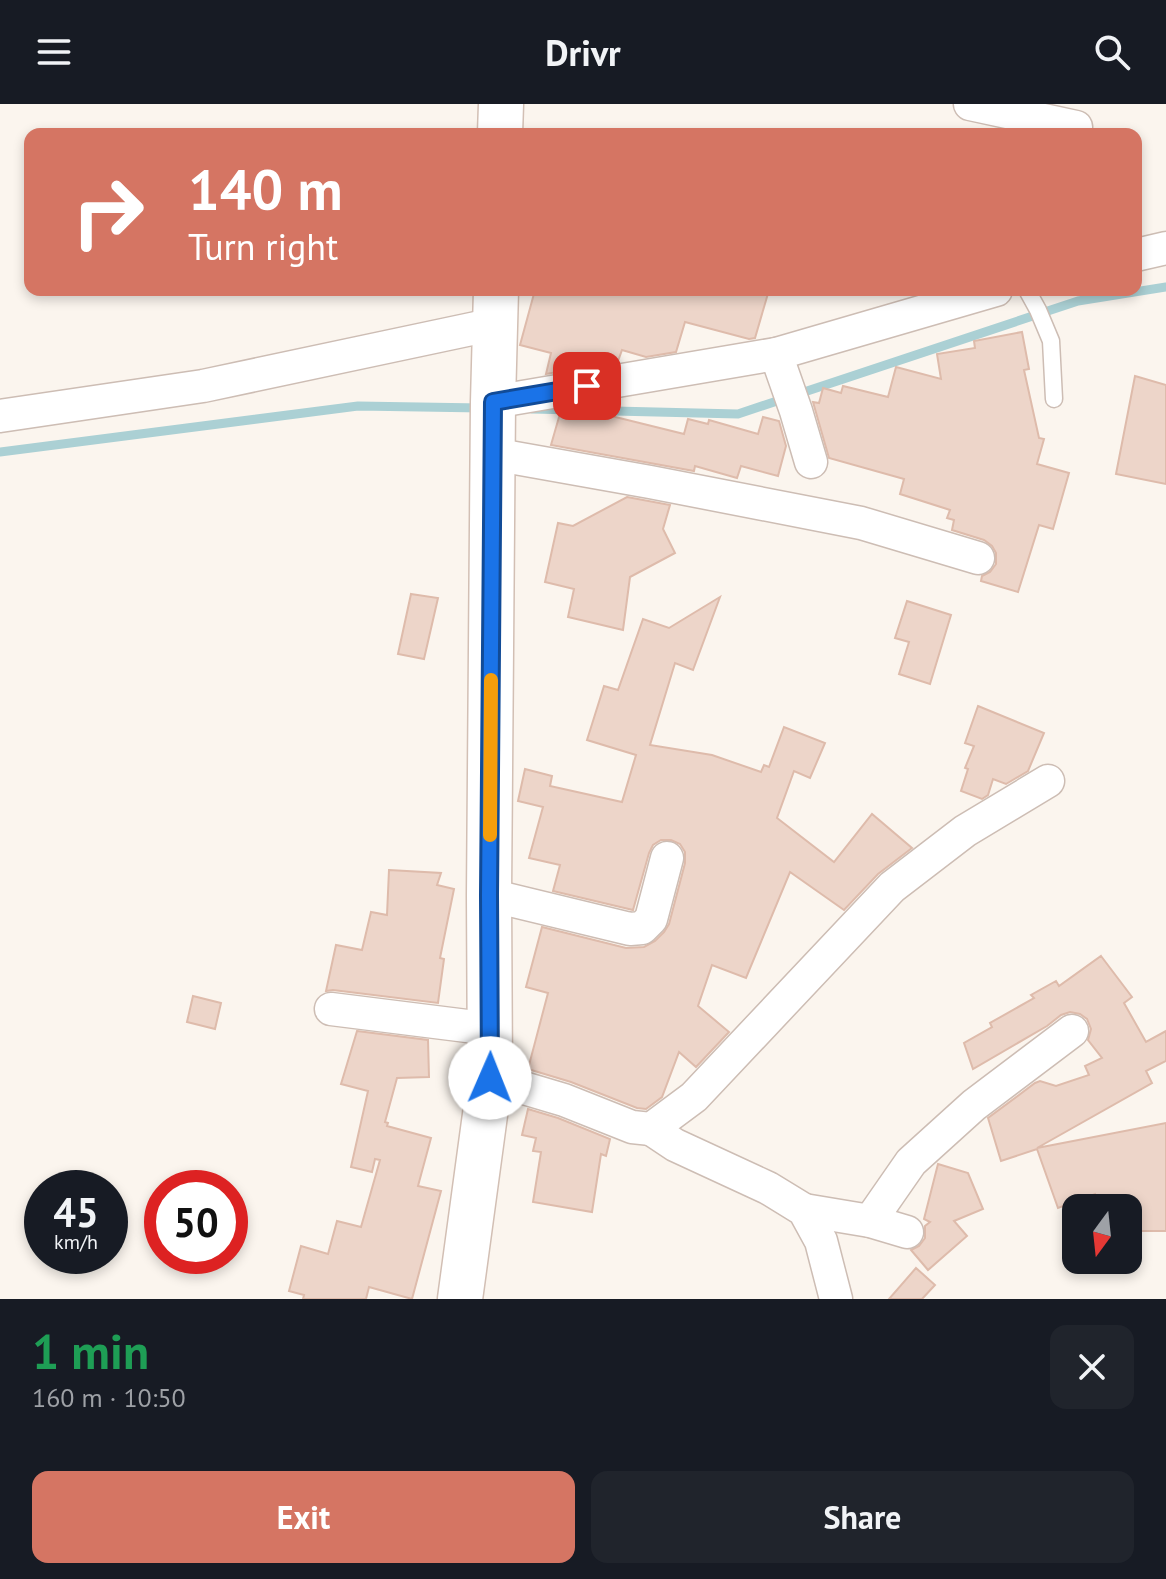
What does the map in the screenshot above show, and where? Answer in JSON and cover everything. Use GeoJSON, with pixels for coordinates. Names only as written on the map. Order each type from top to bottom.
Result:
{"type":"FeatureCollection","features":[{"type":"Feature","properties":{"kind":"main road"},"geometry":{"type":"LineString","coordinates":[[500,128],[501,104]]}},
{"type":"Feature","properties":{"kind":"main road"},"geometry":{"type":"LineString","coordinates":[[460,1299],[490,1078],[495,307]]}},
{"type":"Feature","properties":{"kind":"street"},"geometry":{"type":"LineString","coordinates":[[980,105],[1076,127]]}},
{"type":"Feature","properties":{"kind":"street"},"geometry":{"type":"LineString","coordinates":[[1142,254],[1166,248]]}},
{"type":"Feature","properties":{"kind":"street"},"geometry":{"type":"LineString","coordinates":[[493,402],[776,354],[975,296]]}},
{"type":"Feature","properties":{"kind":"street"},"geometry":{"type":"LineString","coordinates":[[0,416],[203,386],[495,307]]}},
{"type":"Feature","properties":{"kind":"street"},"geometry":{"type":"LineString","coordinates":[[776,354],[811,462]]}},
{"type":"Feature","properties":{"kind":"street"},"geometry":{"type":"LineString","coordinates":[[493,454],[861,523],[978,558]]}},
{"type":"Feature","properties":{"kind":"street"},"geometry":{"type":"LineString","coordinates":[[651,1129],[694,1097],[892,887],[965,831],[1048,781]]}},
{"type":"Feature","properties":{"kind":"street"},"geometry":{"type":"LineString","coordinates":[[489,895],[630,929],[642,928],[651,919],[667,858]]}},
{"type":"Feature","properties":{"kind":"street"},"geometry":{"type":"LineString","coordinates":[[331,1009],[491,1029]]}},
{"type":"Feature","properties":{"kind":"street"},"geometry":{"type":"LineString","coordinates":[[870,1221],[911,1162],[974,1105],[1072,1031]]}},
{"type":"Feature","properties":{"kind":"street"},"geometry":{"type":"LineString","coordinates":[[490,1078],[564,1100],[632,1127],[651,1129],[675,1145],[768,1188],[804,1210],[870,1221],[907,1232]]}},
{"type":"Feature","properties":{"kind":"street"},"geometry":{"type":"LineString","coordinates":[[804,1210],[821,1241],[833,1297]]}},
{"type":"Feature","properties":{"kind":"lane"},"geometry":{"type":"LineString","coordinates":[[1030,296],[1051,341],[1054,399]]}},
{"type":"Feature","properties":{"kind":"building"},"geometry":{"type":"Polygon","coordinates":[[[533,296],[767,296],[755,338],[685,322],[676,352],[646,357],[622,350],[618,361],[607,363],[578,355],[574,369],[546,374],[551,353],[520,345],[533,296]]]}},
{"type":"Feature","properties":{"kind":"building"},"geometry":{"type":"Polygon","coordinates":[[[1022,332],[1029,369],[1024,370],[1039,438],[1044,439],[1037,464],[1069,473],[1053,529],[1039,525],[1018,592],[981,581],[982,576],[996,564],[996,553],[984,540],[952,530],[954,520],[947,518],[950,510],[900,494],[904,479],[829,458],[813,402],[819,403],[823,388],[841,393],[843,386],[888,397],[896,367],[941,379],[937,354],[975,348],[974,341],[1022,332]]]}},
{"type":"Feature","properties":{"kind":"building"},"geometry":{"type":"Polygon","coordinates":[[[1135,376],[1166,385],[1166,484],[1116,474],[1135,376]]]}},
{"type":"Feature","properties":{"kind":"building"},"geometry":{"type":"Polygon","coordinates":[[[575,407],[684,434],[688,419],[708,424],[709,420],[758,434],[763,417],[779,421],[786,446],[778,476],[741,466],[737,478],[695,466],[694,471],[551,445],[561,410],[575,407]]]}},
{"type":"Feature","properties":{"kind":"building"},"geometry":{"type":"Polygon","coordinates":[[[627,497],[670,505],[663,529],[675,553],[630,577],[623,630],[568,617],[574,589],[545,582],[558,523],[573,526],[627,497]]]}},
{"type":"Feature","properties":{"kind":"building"},"geometry":{"type":"Polygon","coordinates":[[[411,594],[438,598],[424,659],[398,654],[411,594]]]}},
{"type":"Feature","properties":{"kind":"building"},"geometry":{"type":"Polygon","coordinates":[[[720,597],[693,670],[675,663],[650,745],[712,755],[761,772],[764,765],[769,767],[784,727],[825,743],[810,778],[794,771],[777,818],[834,862],[872,814],[912,848],[878,874],[844,910],[790,872],[746,978],[712,965],[698,1006],[729,1032],[696,1067],[679,1052],[662,1097],[646,1109],[637,1108],[528,1069],[548,993],[526,987],[542,927],[626,948],[644,947],[655,941],[669,924],[685,852],[680,844],[671,840],[661,840],[653,845],[633,910],[553,891],[560,865],[529,858],[543,807],[518,801],[525,769],[552,776],[550,786],[622,802],[636,755],[587,740],[604,686],[618,690],[643,619],[669,628],[720,597]]]}},
{"type":"Feature","properties":{"kind":"building"},"geometry":{"type":"Polygon","coordinates":[[[907,601],[951,615],[930,684],[899,674],[909,642],[895,638],[907,601]]]}},
{"type":"Feature","properties":{"kind":"building"},"geometry":{"type":"Polygon","coordinates":[[[978,706],[1044,733],[1028,771],[1006,784],[993,779],[988,795],[982,799],[961,791],[968,769],[965,768],[974,746],[965,743],[978,706]]]}},
{"type":"Feature","properties":{"kind":"building"},"geometry":{"type":"Polygon","coordinates":[[[389,870],[441,873],[437,885],[454,889],[440,958],[444,959],[438,1003],[326,991],[336,945],[362,950],[371,912],[387,915],[389,870]]]}},
{"type":"Feature","properties":{"kind":"building"},"geometry":{"type":"Polygon","coordinates":[[[1101,956],[1132,997],[1124,1003],[1146,1042],[1166,1031],[1166,1061],[1146,1071],[1152,1083],[1037,1148],[1166,1123],[1166,1231],[1142,1231],[1142,1194],[1062,1194],[1062,1206],[1058,1208],[1037,1149],[1001,1161],[988,1118],[1035,1083],[1040,1081],[1056,1086],[1089,1075],[1085,1066],[1102,1058],[1088,1040],[1091,1029],[1087,1019],[1070,1012],[973,1069],[964,1043],[992,1027],[990,1023],[1034,998],[1031,995],[1056,981],[1059,986],[1101,956]]]}},
{"type":"Feature","properties":{"kind":"building"},"geometry":{"type":"Polygon","coordinates":[[[193,996],[221,1003],[215,1029],[187,1022],[193,996]]]}},
{"type":"Feature","properties":{"kind":"building"},"geometry":{"type":"Polygon","coordinates":[[[357,1031],[428,1040],[429,1077],[397,1078],[385,1122],[387,1126],[431,1138],[418,1186],[441,1191],[412,1299],[369,1287],[366,1299],[303,1299],[304,1295],[289,1291],[301,1246],[328,1254],[337,1221],[361,1227],[380,1160],[375,1159],[372,1172],[351,1167],[368,1091],[341,1084],[357,1031]]]}},
{"type":"Feature","properties":{"kind":"building"},"geometry":{"type":"Polygon","coordinates":[[[528,1109],[610,1139],[606,1156],[601,1154],[592,1212],[533,1202],[541,1152],[533,1151],[536,1138],[522,1135],[528,1109]]]}},
{"type":"Feature","properties":{"kind":"building"},"geometry":{"type":"Polygon","coordinates":[[[938,1164],[968,1173],[983,1209],[954,1221],[967,1236],[928,1270],[911,1250],[925,1238],[925,1226],[930,1222],[924,1219],[938,1164]]]}},
{"type":"Feature","properties":{"kind":"building"},"geometry":{"type":"Polygon","coordinates":[[[916,1268],[935,1285],[922,1299],[889,1299],[916,1268]]]}},
{"type":"Feature","properties":{"kind":"waterway"},"geometry":{"type":"LineString","coordinates":[[1142,291],[1166,287]]}},
{"type":"Feature","properties":{"kind":"waterway"},"geometry":{"type":"LineString","coordinates":[[532,409],[738,414],[1078,301],[1109,296]]}},
{"type":"Feature","properties":{"kind":"waterway"},"geometry":{"type":"LineString","coordinates":[[0,452],[358,406],[482,408]]}},
{"type":"Feature","properties":{"kind":"slow traffic"},"geometry":{"type":"LineString","coordinates":[[490,835],[491,680]]}},
{"type":"Feature","properties":{"kind":"route"},"geometry":{"type":"LineString","coordinates":[[490,1078],[493,402],[587,386]]}}]}
